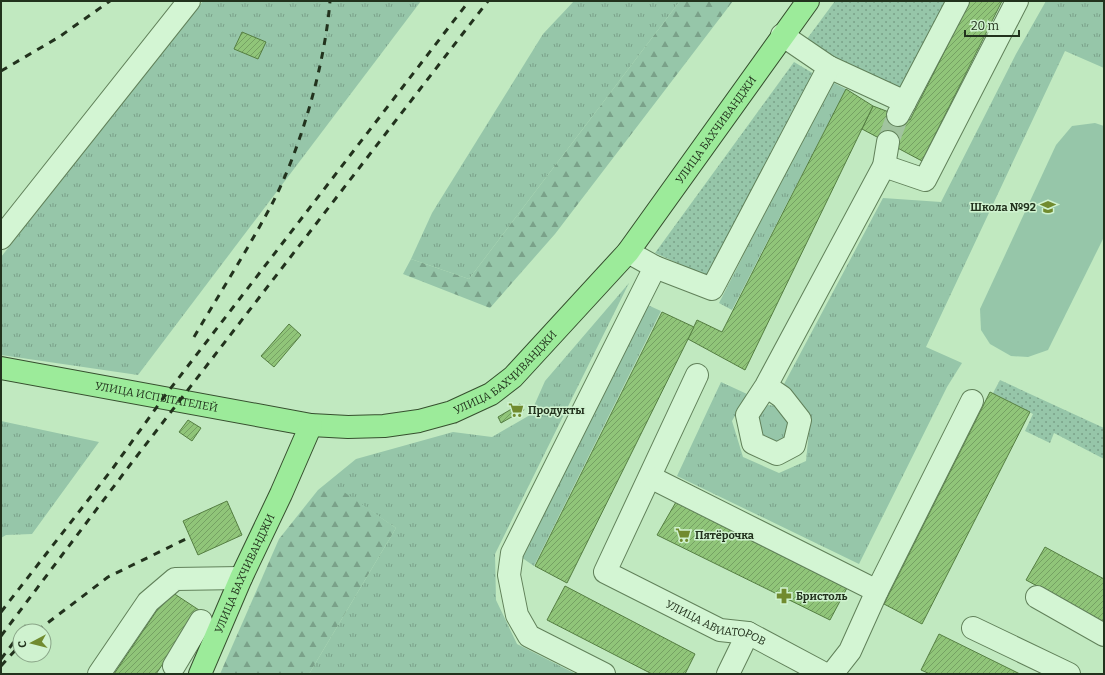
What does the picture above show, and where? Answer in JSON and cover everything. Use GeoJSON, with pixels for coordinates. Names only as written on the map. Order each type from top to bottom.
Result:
{"type":"FeatureCollection","features":[{"type":"Feature","properties":{"kind":"main road","name":"УЛИЦА БАХЧИВАНДЖИ"},"geometry":{"type":"LineString","coordinates":[[200,673],[241,578],[281,494],[311,425],[384,426],[419,421],[452,412],[491,394],[513,377],[628,252],[782,35],[808,1]]}},
{"type":"Feature","properties":{"kind":"main road","name":"УЛИЦА ИСПЫТАТЕЛЕЙ"},"geometry":{"type":"LineString","coordinates":[[1,368],[311,425]]}},
{"type":"Feature","properties":{"kind":"street"},"geometry":{"type":"LineString","coordinates":[[1,238],[189,1]]}},
{"type":"Feature","properties":{"kind":"street"},"geometry":{"type":"LineString","coordinates":[[782,35],[829,67],[902,109],[958,1]]}},
{"type":"Feature","properties":{"kind":"street"},"geometry":{"type":"LineString","coordinates":[[884,166],[925,180],[1017,1]]}},
{"type":"Feature","properties":{"kind":"street"},"geometry":{"type":"LineString","coordinates":[[628,252],[655,267],[712,289],[829,67]]}},
{"type":"Feature","properties":{"kind":"street"},"geometry":{"type":"LineString","coordinates":[[766,386],[884,166],[888,142]]}},
{"type":"Feature","properties":{"kind":"street"},"geometry":{"type":"LineString","coordinates":[[604,674],[528,636],[517,614],[509,575],[512,553],[655,267]]}},
{"type":"Feature","properties":{"kind":"street"},"geometry":{"type":"LineString","coordinates":[[697,375],[650,477],[877,591]]}},
{"type":"Feature","properties":{"kind":"street"},"geometry":{"type":"LineString","coordinates":[[832,674],[850,651],[877,591],[972,401]]}},
{"type":"Feature","properties":{"kind":"street","name":"УЛИЦА АВИАТОРОВ"},"geometry":{"type":"LineString","coordinates":[[650,477],[605,572],[720,630],[748,633],[796,667],[825,674]]}},
{"type":"Feature","properties":{"kind":"street"},"geometry":{"type":"LineString","coordinates":[[99,674],[148,602],[175,579],[241,578]]}},
{"type":"Feature","properties":{"kind":"street"},"geometry":{"type":"LineString","coordinates":[[1038,597],[1104,635]]}},
{"type":"Feature","properties":{"kind":"street"},"geometry":{"type":"LineString","coordinates":[[200,673],[171,670],[201,621]]}},
{"type":"Feature","properties":{"kind":"street"},"geometry":{"type":"LineString","coordinates":[[973,628],[1069,674]]}},
{"type":"Feature","properties":{"kind":"street"},"geometry":{"type":"LineString","coordinates":[[728,674],[748,633]]}},
{"type":"Feature","properties":{"kind":"green space"},"geometry":{"type":"Polygon","coordinates":[[[203,1],[421,1],[138,375],[1,355],[1,257],[203,1]]]}},
{"type":"Feature","properties":{"kind":"green space"},"geometry":{"type":"Polygon","coordinates":[[[574,1],[680,1],[469,279],[411,259],[432,213],[543,34],[574,1]]]}},
{"type":"Feature","properties":{"kind":"green space"},"geometry":{"type":"Polygon","coordinates":[[[680,1],[733,1],[555,234],[490,308],[403,274],[411,259],[469,279],[680,1]]]}},
{"type":"Feature","properties":{"kind":"green space"},"geometry":{"type":"Polygon","coordinates":[[[835,1],[955,1],[905,101],[801,47],[835,1]]]}},
{"type":"Feature","properties":{"kind":"green space"},"geometry":{"type":"Polygon","coordinates":[[[1046,1],[1104,1],[1104,68],[1065,51],[926,347],[962,363],[947,387],[859,564],[677,476],[721,382],[747,394],[732,421],[743,457],[779,473],[806,461],[810,421],[783,386],[883,198],[941,202],[1016,54],[1046,1]]]}},
{"type":"Feature","properties":{"kind":"green space"},"geometry":{"type":"Polygon","coordinates":[[[794,62],[816,75],[706,276],[655,253],[794,62]]]}},
{"type":"Feature","properties":{"kind":"green space"},"geometry":{"type":"Polygon","coordinates":[[[832,82],[846,89],[732,310],[719,303],[832,82]]]}},
{"type":"Feature","properties":{"kind":"green space"},"geometry":{"type":"Polygon","coordinates":[[[1095,123],[1104,126],[1104,237],[1048,350],[1028,357],[1011,356],[990,344],[981,330],[980,309],[1056,145],[1072,126],[1095,123]]]}},
{"type":"Feature","properties":{"kind":"green space"},"geometry":{"type":"Polygon","coordinates":[[[629,283],[495,554],[496,600],[517,644],[576,674],[309,674],[396,528],[341,491],[318,490],[356,459],[453,432],[492,437],[530,415],[545,381],[629,283]]]}},
{"type":"Feature","properties":{"kind":"green space"},"geometry":{"type":"Polygon","coordinates":[[[641,302],[661,311],[534,566],[515,553],[641,302]]]}},
{"type":"Feature","properties":{"kind":"green space"},"geometry":{"type":"Polygon","coordinates":[[[1000,380],[1104,428],[1104,459],[1054,433],[1050,443],[1025,431],[1033,414],[993,393],[1000,380]]]}},
{"type":"Feature","properties":{"kind":"green space"},"geometry":{"type":"Polygon","coordinates":[[[768,405],[779,406],[795,426],[791,448],[756,445],[759,409],[768,405]]]}},
{"type":"Feature","properties":{"kind":"green space"},"geometry":{"type":"Polygon","coordinates":[[[1,421],[99,442],[32,534],[6,535],[1,538],[1,421]]]}},
{"type":"Feature","properties":{"kind":"green space"},"geometry":{"type":"Polygon","coordinates":[[[318,490],[341,490],[396,528],[309,674],[220,674],[279,539],[318,490]]]}},
{"type":"Feature","properties":{"kind":"building"},"geometry":{"type":"Polygon","coordinates":[[[970,1],[1002,1],[922,161],[862,129],[873,106],[910,120],[970,1]]]}},
{"type":"Feature","properties":{"kind":"building"},"geometry":{"type":"Polygon","coordinates":[[[242,32],[266,42],[258,59],[234,49],[242,32]]]}},
{"type":"Feature","properties":{"kind":"building"},"geometry":{"type":"Polygon","coordinates":[[[846,89],[873,106],[745,370],[688,339],[697,320],[722,332],[846,89]]]}},
{"type":"Feature","properties":{"kind":"building"},"geometry":{"type":"Polygon","coordinates":[[[662,312],[694,327],[567,583],[535,566],[662,312]]]}},
{"type":"Feature","properties":{"kind":"building"},"geometry":{"type":"Polygon","coordinates":[[[289,324],[301,335],[274,367],[261,356],[289,324]]]}},
{"type":"Feature","properties":{"kind":"building"},"geometry":{"type":"Polygon","coordinates":[[[990,392],[1030,412],[922,624],[884,604],[990,392]]]}},
{"type":"Feature","properties":{"kind":"building"},"geometry":{"type":"Polygon","coordinates":[[[520,404],[524,410],[501,423],[498,417],[520,404]]]}},
{"type":"Feature","properties":{"kind":"building"},"geometry":{"type":"Polygon","coordinates":[[[188,420],[201,428],[192,441],[179,432],[188,420]]]}},
{"type":"Feature","properties":{"kind":"building"},"geometry":{"type":"Polygon","coordinates":[[[227,501],[242,535],[198,555],[183,521],[227,501]]]}},
{"type":"Feature","properties":{"kind":"building"},"geometry":{"type":"Polygon","coordinates":[[[676,502],[848,586],[830,620],[657,535],[676,502]]]}},
{"type":"Feature","properties":{"kind":"building"},"geometry":{"type":"Polygon","coordinates":[[[1045,547],[1104,579],[1104,622],[1026,580],[1045,547]]]}},
{"type":"Feature","properties":{"kind":"building"},"geometry":{"type":"Polygon","coordinates":[[[565,586],[695,654],[685,674],[652,674],[547,620],[565,586]]]}},
{"type":"Feature","properties":{"kind":"building"},"geometry":{"type":"Polygon","coordinates":[[[170,591],[199,610],[156,674],[114,674],[170,591]]]}},
{"type":"Feature","properties":{"kind":"building"},"geometry":{"type":"Polygon","coordinates":[[[939,634],[1020,674],[930,674],[921,670],[939,634]]]}},
{"type":"Feature","properties":{"kind":"tunnel"},"geometry":{"type":"LineString","coordinates":[[888,142],[898,115]]}},
{"type":"Feature","properties":{"kind":"railway"},"geometry":{"type":"LineString","coordinates":[[1,71],[59,37],[110,1]]}},
{"type":"Feature","properties":{"kind":"railway"},"geometry":{"type":"LineString","coordinates":[[194,337],[263,221],[283,182],[293,158],[317,78],[323,51],[330,1]]}},
{"type":"Feature","properties":{"kind":"railway"},"geometry":{"type":"LineString","coordinates":[[1,612],[113,468],[164,397],[469,1]]}},
{"type":"Feature","properties":{"kind":"railway"},"geometry":{"type":"LineString","coordinates":[[1,636],[130,465],[488,1]]}},
{"type":"Feature","properties":{"kind":"railway"},"geometry":{"type":"LineString","coordinates":[[48,623],[108,577],[190,537]]}},
{"type":"Feature","properties":{"kind":"railway"},"geometry":{"type":"LineString","coordinates":[[1,659],[12,645]]}},
{"type":"Feature","properties":{"kind":"railway"},"geometry":{"type":"LineString","coordinates":[[1,666],[12,654]]}},
{"type":"Feature","properties":{"kind":"place","name":"Школа №92"},"geometry":{"type":"Point","coordinates":[1048,207]}},
{"type":"Feature","properties":{"kind":"place","name":"Продукты"},"geometry":{"type":"Point","coordinates":[516,410]}},
{"type":"Feature","properties":{"kind":"place","name":"Пятёрочка"},"geometry":{"type":"Point","coordinates":[683,535]}},
{"type":"Feature","properties":{"kind":"place","name":"Бристоль"},"geometry":{"type":"Point","coordinates":[784,596]}}]}
